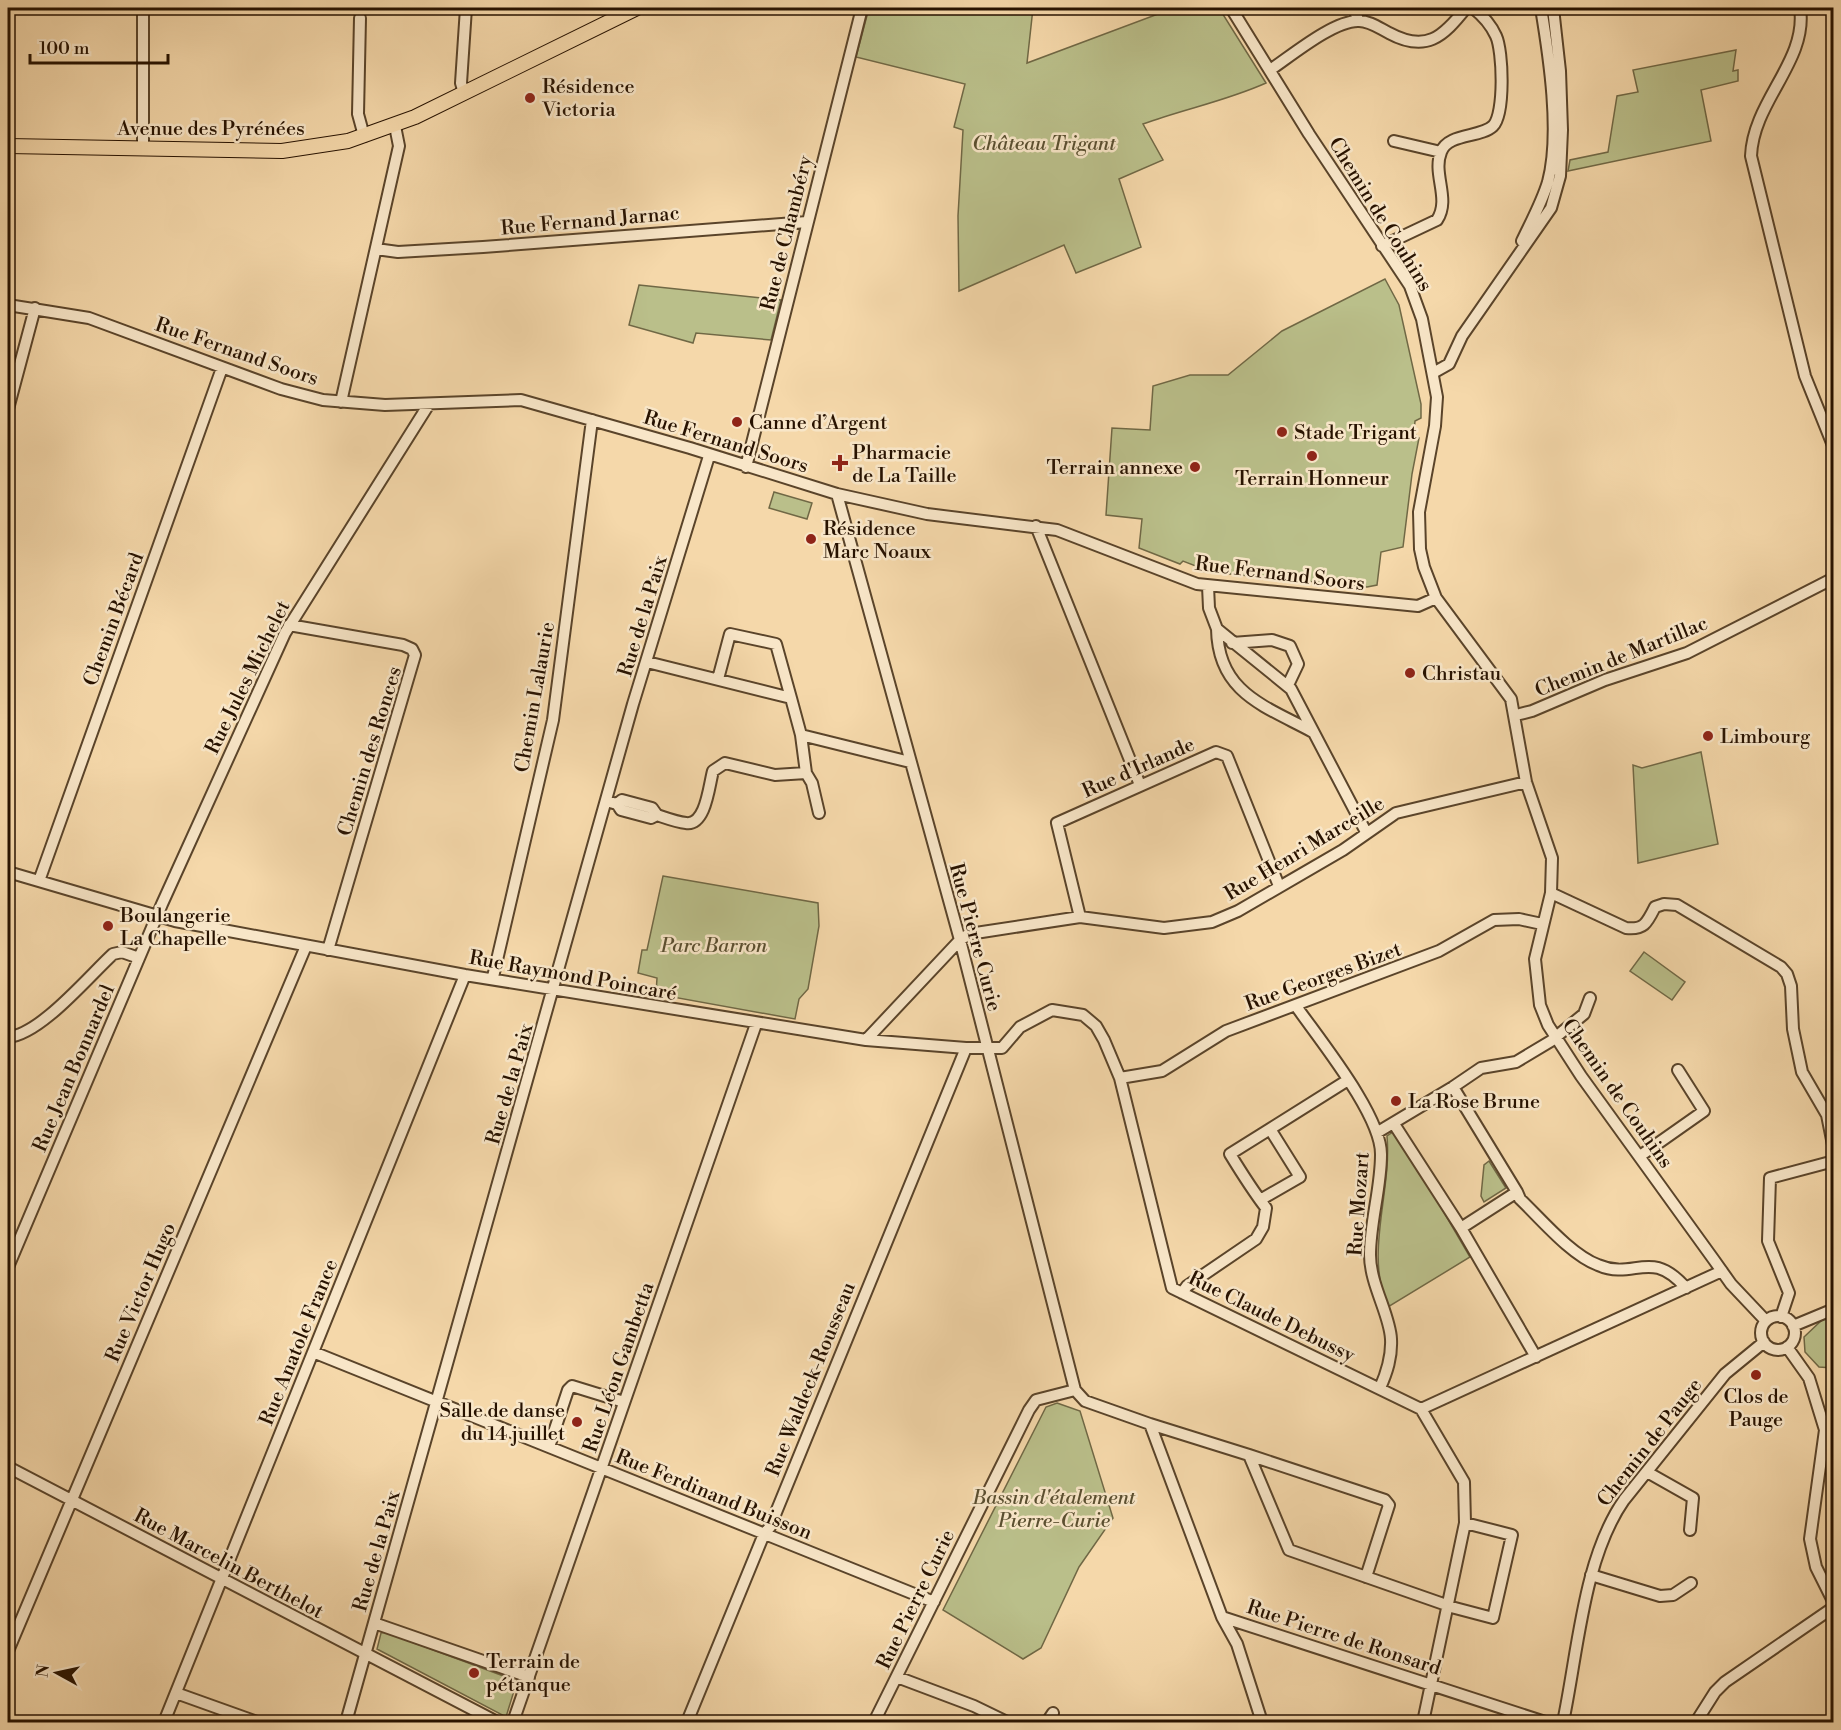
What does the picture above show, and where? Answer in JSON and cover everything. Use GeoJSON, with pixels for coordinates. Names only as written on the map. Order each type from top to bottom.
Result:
{"type":"FeatureCollection","features":[{"type":"Feature","properties":{"kind":"main road","name":"Avenue des Pyrénées"},"geometry":{"type":"LineString","coordinates":[[8,146],[282,151],[320,146],[395,126],[637,8]]}},
{"type":"Feature","properties":{"kind":"street"},"geometry":{"type":"LineString","coordinates":[[143,8],[143,148]]}},
{"type":"Feature","properties":{"kind":"street"},"geometry":{"type":"LineString","coordinates":[[464,93],[461,83],[466,8]]}},
{"type":"Feature","properties":{"kind":"street","name":"Rue de Chambéry"},"geometry":{"type":"LineString","coordinates":[[746,467],[862,8]]}},
{"type":"Feature","properties":{"kind":"street","name":"Chemin de Couhins"},"geometry":{"type":"LineString","coordinates":[[1231,8],[1415,297],[1433,373],[1436,409],[1418,521],[1424,567],[1436,598],[1502,685],[1511,699],[1516,715],[1526,782],[1550,852],[1551,893],[1535,959],[1537,989],[1542,1011],[1556,1036],[1722,1271],[1766,1321]]}},
{"type":"Feature","properties":{"kind":"street"},"geometry":{"type":"LineString","coordinates":[[1354,8],[1358,20]]}},
{"type":"Feature","properties":{"kind":"street"},"geometry":{"type":"LineString","coordinates":[[1270,69],[1338,26],[1358,20],[1371,23],[1403,40],[1420,42],[1436,38],[1448,30],[1466,8]]}},
{"type":"Feature","properties":{"kind":"street"},"geometry":{"type":"LineString","coordinates":[[1382,246],[1432,224],[1439,217],[1443,205],[1441,152],[1449,143],[1491,128],[1500,113],[1499,45],[1490,26],[1473,8]]}},
{"type":"Feature","properties":{"kind":"street"},"geometry":{"type":"LineString","coordinates":[[1514,259],[1545,191],[1551,164],[1551,103],[1541,8]]}},
{"type":"Feature","properties":{"kind":"street"},"geometry":{"type":"LineString","coordinates":[[1433,373],[1449,364],[1462,336],[1544,219],[1560,176],[1562,100],[1553,8]]}},
{"type":"Feature","properties":{"kind":"street"},"geometry":{"type":"LineString","coordinates":[[1800,8],[1800,35],[1757,121],[1751,156],[1806,376],[1833,448]]}},
{"type":"Feature","properties":{"kind":"street"},"geometry":{"type":"LineString","coordinates":[[360,18],[358,114],[364,136]]}},
{"type":"Feature","properties":{"kind":"street"},"geometry":{"type":"LineString","coordinates":[[340,402],[399,146],[395,126]]}},
{"type":"Feature","properties":{"kind":"street"},"geometry":{"type":"LineString","coordinates":[[1394,141],[1441,152]]}},
{"type":"Feature","properties":{"kind":"street","name":"Rue Fernand Jarnac"},"geometry":{"type":"LineString","coordinates":[[376,249],[398,252],[483,247],[807,222]]}},
{"type":"Feature","properties":{"kind":"street","name":"Rue Fernand Soors"},"geometry":{"type":"LineString","coordinates":[[8,305],[89,318],[289,392],[340,402],[385,405],[514,399],[592,420],[837,494],[927,514],[1063,531],[1178,578],[1208,586],[1418,606],[1436,598]]}},
{"type":"Feature","properties":{"kind":"street"},"geometry":{"type":"LineString","coordinates":[[8,409],[35,308]]}},
{"type":"Feature","properties":{"kind":"street","name":"Chemin Bécard"},"geometry":{"type":"LineString","coordinates":[[39,881],[222,368]]}},
{"type":"Feature","properties":{"kind":"street","name":"Rue Jules Michelet"},"geometry":{"type":"LineString","coordinates":[[157,916],[290,625],[429,404]]}},
{"type":"Feature","properties":{"kind":"street","name":"Chemin Lalaurie"},"geometry":{"type":"LineString","coordinates":[[493,978],[553,720],[592,420]]}},
{"type":"Feature","properties":{"kind":"street","name":"Rue de la Paix"},"geometry":{"type":"LineString","coordinates":[[346,1722],[554,989],[611,802],[633,704],[709,456]]}},
{"type":"Feature","properties":{"kind":"street","name":"Rue Pierre Curie"},"geometry":{"type":"LineString","coordinates":[[837,494],[960,940],[1075,1390],[1085,1401],[1150,1424]]}},
{"type":"Feature","properties":{"kind":"street"},"geometry":{"type":"LineString","coordinates":[[1036,526],[1140,784]]}},
{"type":"Feature","properties":{"kind":"street","name":"Chemin de Martillac"},"geometry":{"type":"LineString","coordinates":[[1516,715],[1538,709],[1605,680],[1687,653],[1833,578]]}},
{"type":"Feature","properties":{"kind":"street"},"geometry":{"type":"LineString","coordinates":[[1208,586],[1209,608],[1217,629],[1223,658],[1238,689],[1313,732]]}},
{"type":"Feature","properties":{"kind":"street","name":"Chemin des Ronces"},"geometry":{"type":"LineString","coordinates":[[290,625],[403,645],[412,649],[415,656],[328,950]]}},
{"type":"Feature","properties":{"kind":"street"},"geometry":{"type":"LineString","coordinates":[[1217,629],[1288,685],[1366,832]]}},
{"type":"Feature","properties":{"kind":"street"},"geometry":{"type":"LineString","coordinates":[[718,680],[730,634],[776,644],[801,735],[806,772],[812,783],[819,813]]}},
{"type":"Feature","properties":{"kind":"street"},"geometry":{"type":"LineString","coordinates":[[1232,643],[1272,640],[1290,646],[1298,664],[1288,685]]}},
{"type":"Feature","properties":{"kind":"street"},"geometry":{"type":"LineString","coordinates":[[647,662],[791,698]]}},
{"type":"Feature","properties":{"kind":"street"},"geometry":{"type":"LineString","coordinates":[[801,735],[910,762]]}},
{"type":"Feature","properties":{"kind":"street","name":"Rue d'Irlande"},"geometry":{"type":"LineString","coordinates":[[1080,917],[1057,823],[1216,752],[1227,756],[1279,886]]}},
{"type":"Feature","properties":{"kind":"street"},"geometry":{"type":"LineString","coordinates":[[611,802],[622,800],[652,808],[657,815],[688,824],[696,820],[703,811],[713,771],[725,764],[775,775],[806,772]]}},
{"type":"Feature","properties":{"kind":"street","name":"Rue Henri Marceille"},"geometry":{"type":"LineString","coordinates":[[960,940],[969,934],[1080,917],[1164,928],[1212,922],[1238,911],[1342,850],[1366,832],[1405,809],[1526,782]]}},
{"type":"Feature","properties":{"kind":"street","name":"Rue Raymond Poincaré"},"geometry":{"type":"LineString","coordinates":[[8,872],[157,916],[465,975],[756,1024],[866,1040],[986,1049]]}},
{"type":"Feature","properties":{"kind":"street"},"geometry":{"type":"LineString","coordinates":[[1551,893],[1626,928],[1637,929],[1646,925],[1655,908],[1664,904],[1677,905],[1781,967],[1787,974],[1791,986],[1793,1029],[1802,1072],[1827,1115],[1833,1149]]}},
{"type":"Feature","properties":{"kind":"street","name":"Rue Jean Bonnardel"},"geometry":{"type":"LineString","coordinates":[[8,1266],[157,916]]}},
{"type":"Feature","properties":{"kind":"street","name":"Rue Georges Bizet"},"geometry":{"type":"LineString","coordinates":[[1120,1078],[1162,1071],[1226,1031],[1439,951],[1494,920],[1519,919],[1542,924]]}},
{"type":"Feature","properties":{"kind":"street"},"geometry":{"type":"LineString","coordinates":[[866,1040],[960,940]]}},
{"type":"Feature","properties":{"kind":"street","name":"Rue Victor Hugo"},"geometry":{"type":"LineString","coordinates":[[8,1651],[306,946]]}},
{"type":"Feature","properties":{"kind":"street"},"geometry":{"type":"LineString","coordinates":[[8,1037],[21,1035],[37,1026],[113,954],[122,952],[139,958]]}},
{"type":"Feature","properties":{"kind":"street","name":"Rue Anatole France"},"geometry":{"type":"LineString","coordinates":[[164,1722],[465,975]]}},
{"type":"Feature","properties":{"kind":"street"},"geometry":{"type":"LineString","coordinates":[[1378,1132],[1453,1088],[1481,1068],[1516,1062],[1556,1036],[1584,1014],[1590,999]]}},
{"type":"Feature","properties":{"kind":"street","name":"Rue Mozart"},"geometry":{"type":"LineString","coordinates":[[1296,1005],[1348,1080],[1378,1132],[1382,1153],[1370,1256],[1378,1296],[1392,1338],[1390,1364],[1380,1388]]}},
{"type":"Feature","properties":{"kind":"street","name":"Rue Claude Debussy"},"geometry":{"type":"LineString","coordinates":[[986,1049],[1002,1048],[1020,1027],[1052,1010],[1083,1015],[1095,1026],[1104,1040],[1120,1078],[1172,1288],[1421,1409]]}},
{"type":"Feature","properties":{"kind":"street","name":"Rue Léon Gambetta"},"geometry":{"type":"LineString","coordinates":[[513,1722],[756,1024]]}},
{"type":"Feature","properties":{"kind":"street","name":"Rue Waldeck-Rousseau"},"geometry":{"type":"LineString","coordinates":[[687,1722],[764,1534],[770,1527],[966,1048]]}},
{"type":"Feature","properties":{"kind":"street"},"geometry":{"type":"LineString","coordinates":[[1640,1156],[1704,1111],[1678,1070]]}},
{"type":"Feature","properties":{"kind":"street"},"geometry":{"type":"LineString","coordinates":[[1182,1293],[1187,1286],[1256,1239],[1263,1227],[1266,1208],[1230,1154],[1348,1080]]}},
{"type":"Feature","properties":{"kind":"street"},"geometry":{"type":"LineString","coordinates":[[1453,1088],[1520,1199],[1584,1258],[1598,1266],[1616,1270],[1652,1266],[1665,1268],[1686,1288]]}},
{"type":"Feature","properties":{"kind":"street"},"geometry":{"type":"LineString","coordinates":[[1394,1124],[1461,1228],[1536,1356]]}},
{"type":"Feature","properties":{"kind":"street"},"geometry":{"type":"LineString","coordinates":[[1260,1200],[1300,1177],[1270,1129]]}},
{"type":"Feature","properties":{"kind":"street"},"geometry":{"type":"LineString","coordinates":[[1781,1317],[1789,1293],[1768,1241],[1770,1178],[1833,1161]]}},
{"type":"Feature","properties":{"kind":"street"},"geometry":{"type":"LineString","coordinates":[[1461,1228],[1517,1192]]}},
{"type":"Feature","properties":{"kind":"street"},"geometry":{"type":"LineString","coordinates":[[1423,1722],[1465,1523],[1464,1482],[1421,1409],[1722,1271]]}},
{"type":"Feature","properties":{"kind":"street"},"geometry":{"type":"LineString","coordinates":[[1793,1326],[1833,1309]]}},
{"type":"Feature","properties":{"kind":"street"},"geometry":{"type":"LineString","coordinates":[[1781,1317],[1793,1326],[1794,1336],[1787,1347],[1774,1349],[1764,1342],[1761,1331],[1766,1321],[1781,1317]]}},
{"type":"Feature","properties":{"kind":"street","name":"Chemin de Pauge"},"geometry":{"type":"LineString","coordinates":[[1563,1722],[1591,1575],[1611,1519],[1725,1374],[1764,1342]]}},
{"type":"Feature","properties":{"kind":"street"},"geometry":{"type":"LineString","coordinates":[[1696,1722],[1718,1688],[1725,1682],[1833,1605],[1816,1567],[1810,1539],[1811,1516],[1828,1424],[1809,1378],[1787,1347]]}},
{"type":"Feature","properties":{"kind":"street","name":"Rue Ferdinand Buisson"},"geometry":{"type":"LineString","coordinates":[[313,1352],[934,1602]]}},
{"type":"Feature","properties":{"kind":"street"},"geometry":{"type":"LineString","coordinates":[[549,1447],[568,1390],[572,1386],[624,1402]]}},
{"type":"Feature","properties":{"kind":"street","name":"Rue Pierre Curie"},"geometry":{"type":"LineString","coordinates":[[876,1722],[1029,1410],[1036,1400],[1075,1390]]}},
{"type":"Feature","properties":{"kind":"street"},"geometry":{"type":"LineString","coordinates":[[1150,1424],[1385,1500],[1389,1505],[1366,1577]]}},
{"type":"Feature","properties":{"kind":"street","name":"Rue Pierre de Ronsard"},"geometry":{"type":"LineString","coordinates":[[1150,1424],[1222,1617],[1545,1722]]}},
{"type":"Feature","properties":{"kind":"street"},"geometry":{"type":"LineString","coordinates":[[1249,1455],[1289,1550],[1493,1618],[1512,1535],[1465,1523]]}},
{"type":"Feature","properties":{"kind":"street","name":"Rue Marcelin Berthelot"},"geometry":{"type":"LineString","coordinates":[[8,1467],[497,1722]]}},
{"type":"Feature","properties":{"kind":"street"},"geometry":{"type":"LineString","coordinates":[[1647,1472],[1693,1498],[1690,1530]]}},
{"type":"Feature","properties":{"kind":"street"},"geometry":{"type":"LineString","coordinates":[[1591,1575],[1660,1596],[1673,1595],[1691,1583]]}},
{"type":"Feature","properties":{"kind":"street"},"geometry":{"type":"LineString","coordinates":[[1222,1617],[1237,1644],[1262,1722]]}},
{"type":"Feature","properties":{"kind":"street"},"geometry":{"type":"LineString","coordinates":[[374,1623],[529,1677]]}},
{"type":"Feature","properties":{"kind":"street"},"geometry":{"type":"LineString","coordinates":[[897,1677],[974,1706],[1008,1722]]}},
{"type":"Feature","properties":{"kind":"street"},"geometry":{"type":"LineString","coordinates":[[176,1693],[257,1722]]}},
{"type":"Feature","properties":{"kind":"green space","name":"Château Trigant"},"geometry":{"type":"Polygon","coordinates":[[[869,8],[1033,8],[1027,63],[1174,8],[1219,8],[1266,83],[1236,95],[1143,124],[1163,160],[1119,179],[1141,247],[1076,273],[1064,245],[959,291],[958,216],[963,130],[954,127],[965,84],[856,57],[869,8]]]}},
{"type":"Feature","properties":{"kind":"green space"},"geometry":{"type":"Polygon","coordinates":[[[1736,50],[1733,71],[1738,70],[1738,81],[1701,90],[1711,141],[1568,171],[1570,160],[1608,152],[1617,96],[1638,92],[1633,70],[1736,50]]]}},
{"type":"Feature","properties":{"kind":"green space","name":"Stade Trigant"},"geometry":{"type":"Polygon","coordinates":[[[1385,279],[1399,305],[1421,404],[1421,418],[1415,421],[1414,433],[1419,438],[1403,547],[1381,552],[1377,585],[1367,587],[1199,571],[1196,566],[1183,561],[1180,564],[1139,548],[1142,519],[1106,515],[1112,428],[1150,430],[1153,386],[1190,375],[1228,375],[1282,331],[1385,279]]]}},
{"type":"Feature","properties":{"kind":"green space"},"geometry":{"type":"Polygon","coordinates":[[[639,285],[781,300],[771,340],[696,333],[693,343],[629,325],[639,285]]]}},
{"type":"Feature","properties":{"kind":"green space"},"geometry":{"type":"Polygon","coordinates":[[[774,492],[812,503],[807,519],[769,508],[774,492]]]}},
{"type":"Feature","properties":{"kind":"green space"},"geometry":{"type":"Polygon","coordinates":[[[1701,752],[1718,844],[1638,863],[1633,765],[1642,768],[1701,752]]]}},
{"type":"Feature","properties":{"kind":"green space","name":"Parc Barron"},"geometry":{"type":"Polygon","coordinates":[[[663,876],[818,903],[819,926],[808,989],[799,999],[795,1019],[656,994],[657,978],[638,973],[642,950],[647,950],[663,876]]]}},
{"type":"Feature","properties":{"kind":"green space"},"geometry":{"type":"Polygon","coordinates":[[[1644,952],[1685,982],[1672,1000],[1630,971],[1644,952]]]}},
{"type":"Feature","properties":{"kind":"green space"},"geometry":{"type":"Polygon","coordinates":[[[1396,1130],[1470,1257],[1388,1307],[1381,1286],[1378,1244],[1386,1179],[1387,1136],[1396,1130]]]}},
{"type":"Feature","properties":{"kind":"green space"},"geometry":{"type":"Polygon","coordinates":[[[1489,1161],[1506,1188],[1484,1202],[1481,1196],[1484,1165],[1489,1161]]]}},
{"type":"Feature","properties":{"kind":"green space"},"geometry":{"type":"Polygon","coordinates":[[[1833,1317],[1833,1368],[1819,1367],[1805,1352],[1804,1337],[1822,1320],[1833,1317]]]}},
{"type":"Feature","properties":{"kind":"green space","name":"Bassin d'étalement Pierre-Curie"},"geometry":{"type":"Polygon","coordinates":[[[1057,1403],[1080,1411],[1113,1518],[1079,1567],[1041,1648],[1023,1659],[943,1610],[1046,1407],[1057,1403]]]}},
{"type":"Feature","properties":{"kind":"green space"},"geometry":{"type":"Polygon","coordinates":[[[385,1632],[517,1681],[506,1717],[377,1649],[381,1633],[385,1632]]]}},
{"type":"Feature","properties":{"kind":"place","name":"Résidence Victoria"},"geometry":{"type":"Point","coordinates":[530,98]}},
{"type":"Feature","properties":{"kind":"place","name":"Canne d’Argent"},"geometry":{"type":"Point","coordinates":[737,422]}},
{"type":"Feature","properties":{"kind":"place","name":"Stade Trigant"},"geometry":{"type":"Point","coordinates":[1282,432]}},
{"type":"Feature","properties":{"kind":"place","name":"Terrain Honneur"},"geometry":{"type":"Point","coordinates":[1312,456]}},
{"type":"Feature","properties":{"kind":"place","name":"Pharmacie de La Taille"},"geometry":{"type":"Point","coordinates":[840,463]}},
{"type":"Feature","properties":{"kind":"place","name":"Terrain annexe"},"geometry":{"type":"Point","coordinates":[1195,467]}},
{"type":"Feature","properties":{"kind":"place","name":"Résidence Marc Noaux"},"geometry":{"type":"Point","coordinates":[811,539]}},
{"type":"Feature","properties":{"kind":"place","name":"Christau"},"geometry":{"type":"Point","coordinates":[1410,673]}},
{"type":"Feature","properties":{"kind":"place","name":"Limbourg"},"geometry":{"type":"Point","coordinates":[1708,736]}},
{"type":"Feature","properties":{"kind":"place","name":"Boulangerie La Chapelle"},"geometry":{"type":"Point","coordinates":[108,926]}},
{"type":"Feature","properties":{"kind":"place","name":"La Rose Brune"},"geometry":{"type":"Point","coordinates":[1396,1101]}},
{"type":"Feature","properties":{"kind":"place","name":"Clos de Pauge"},"geometry":{"type":"Point","coordinates":[1756,1375]}},
{"type":"Feature","properties":{"kind":"place","name":"Salle de danse du 14 juillet"},"geometry":{"type":"Point","coordinates":[577,1422]}},
{"type":"Feature","properties":{"kind":"place","name":"Terrain de pétanque"},"geometry":{"type":"Point","coordinates":[474,1673]}}]}
